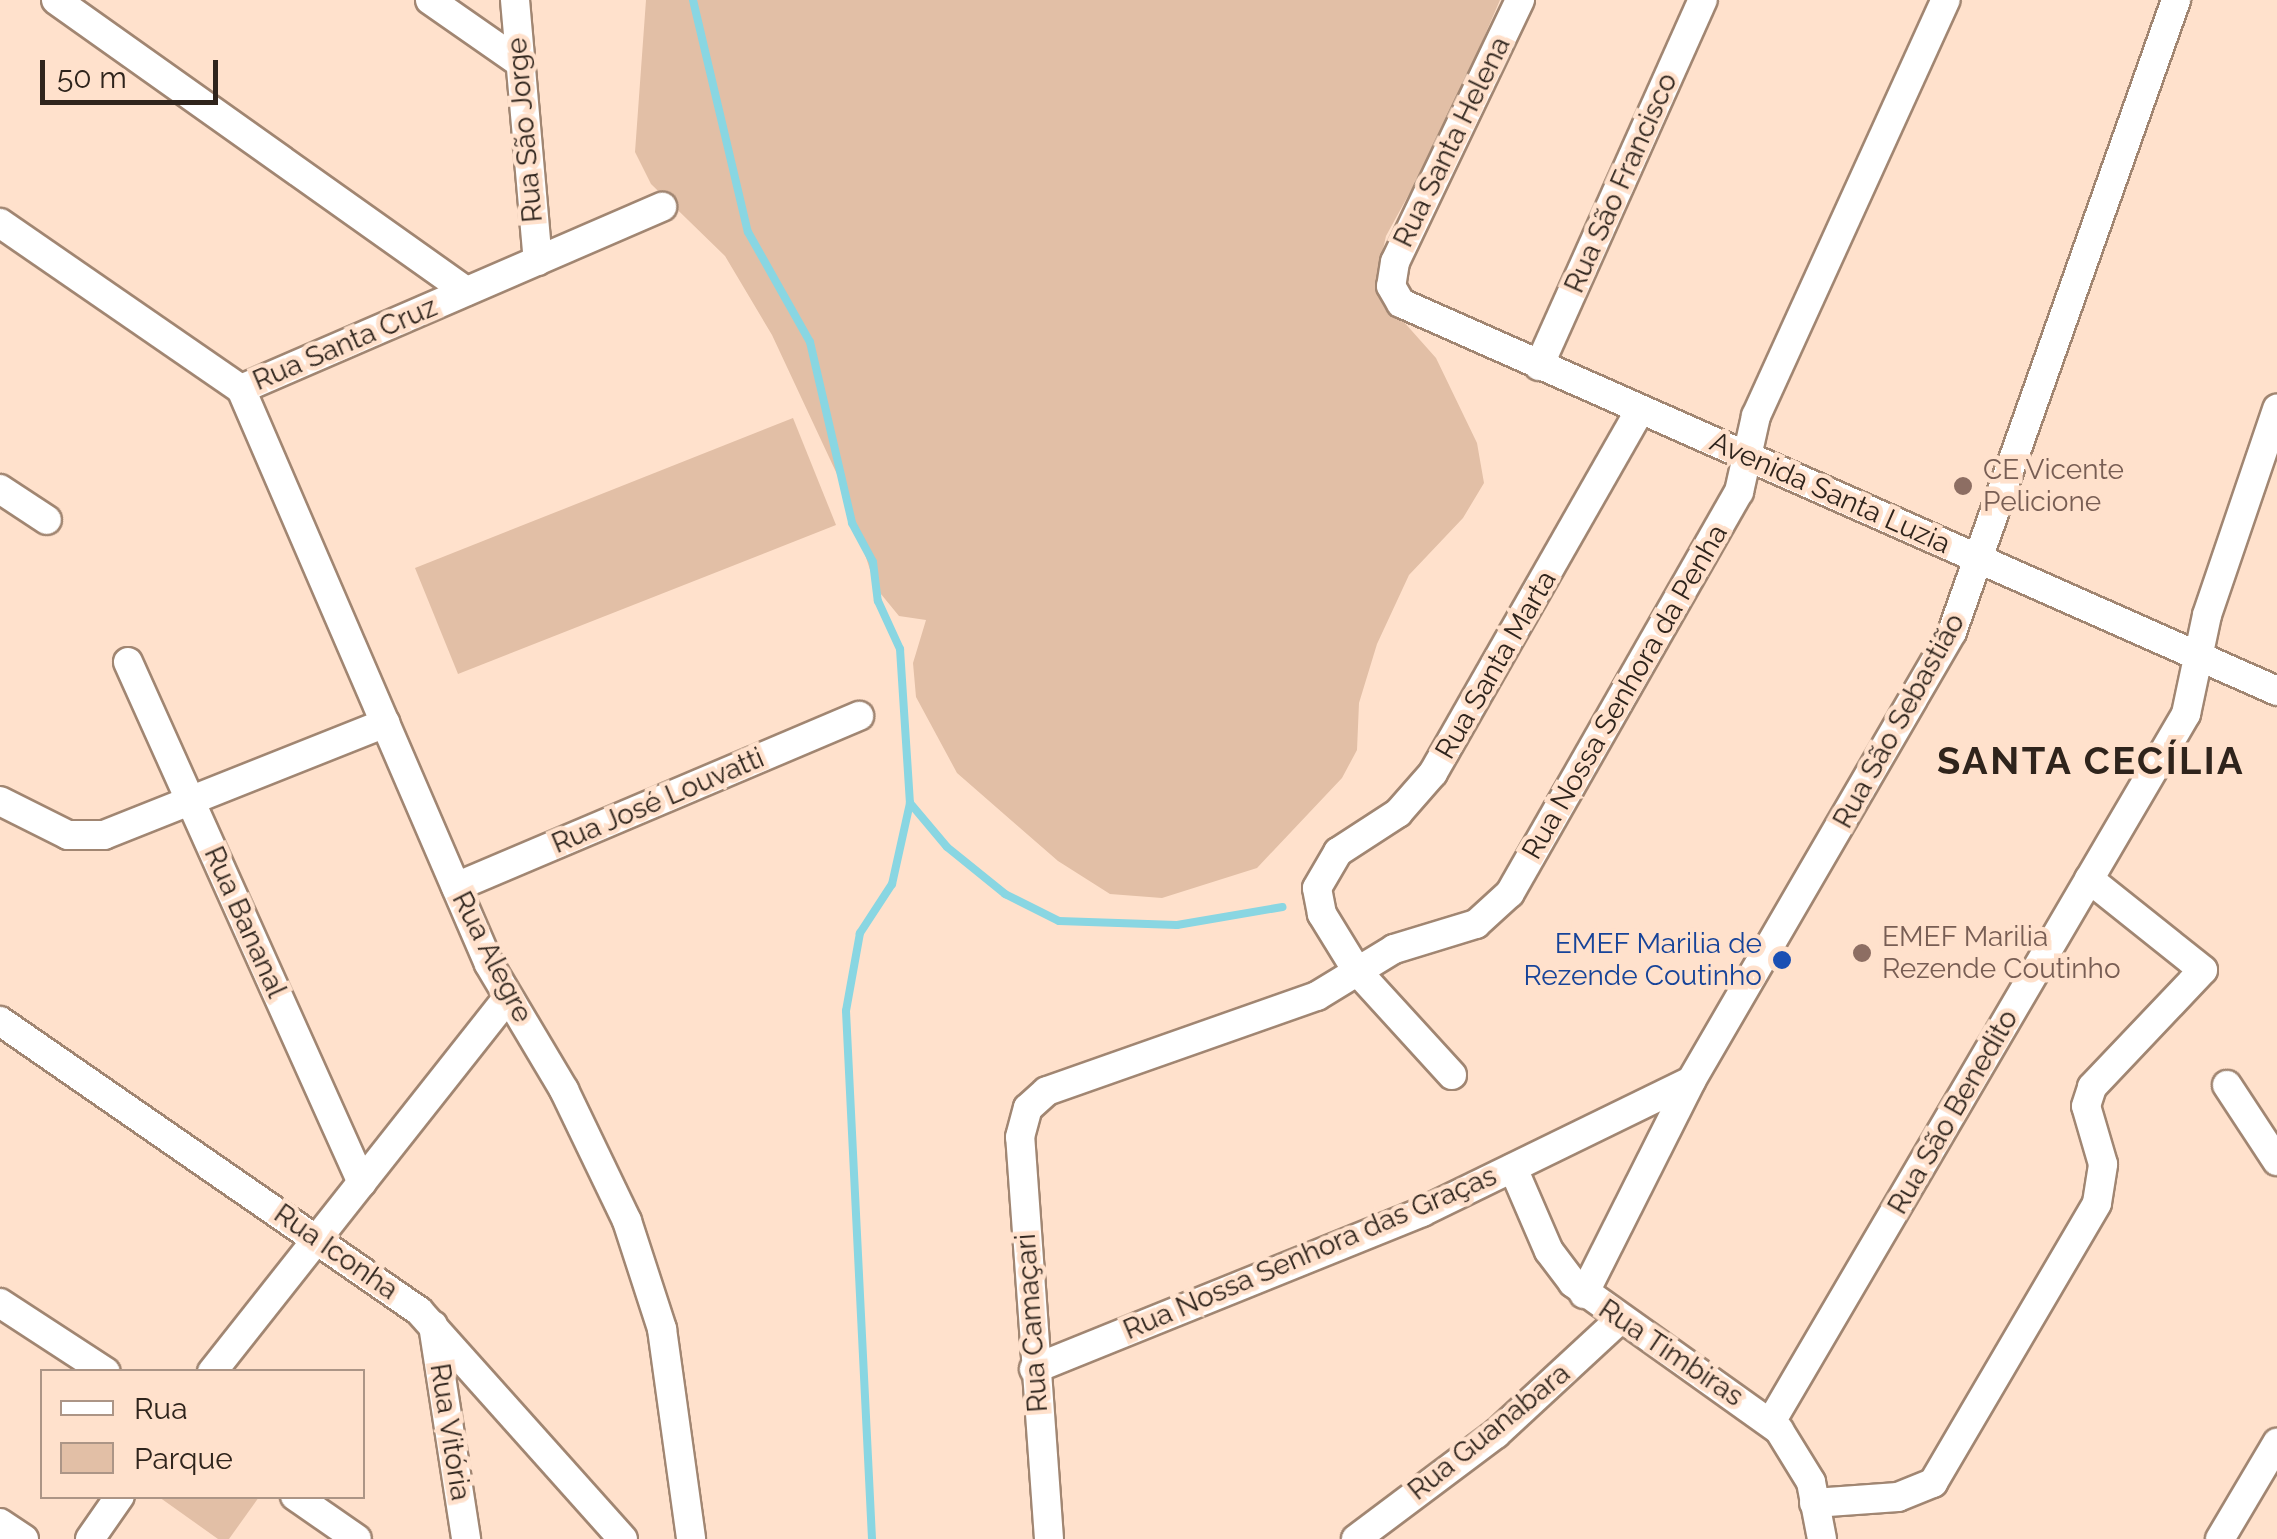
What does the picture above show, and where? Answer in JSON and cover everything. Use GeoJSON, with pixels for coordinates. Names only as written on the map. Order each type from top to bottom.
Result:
{"type":"FeatureCollection","features":[{"type":"Feature","properties":{"kind":"street"},"geometry":{"type":"LineString","coordinates":[[56,0],[466,292]]}},
{"type":"Feature","properties":{"kind":"street"},"geometry":{"type":"LineString","coordinates":[[430,0],[516,60]]}},
{"type":"Feature","properties":{"kind":"street","name":"Rua São Jorge"},"geometry":{"type":"LineString","coordinates":[[515,0],[516,60],[538,261]]}},
{"type":"Feature","properties":{"kind":"street","name":"Rua Santa Helena"},"geometry":{"type":"LineString","coordinates":[[1391,286],[1394,262],[1520,0]]}},
{"type":"Feature","properties":{"kind":"street","name":"Rua São Francisco"},"geometry":{"type":"LineString","coordinates":[[1539,366],[1703,0]]}},
{"type":"Feature","properties":{"kind":"street","name":"Rua Nossa Senhora da Penha"},"geometry":{"type":"LineString","coordinates":[[1028,1108],[1047,1092],[1295,1006],[1394,949],[1476,924],[1510,894],[1739,492],[1756,416],[1946,0]]}},
{"type":"Feature","properties":{"kind":"street","name":"Rua São Sebastião"},"geometry":{"type":"LineString","coordinates":[[1584,1294],[1691,1080],[1952,632],[2176,0]]}},
{"type":"Feature","properties":{"kind":"street","name":"Rua Santa Cruz"},"geometry":{"type":"LineString","coordinates":[[0,224],[241,389],[662,207]]}},
{"type":"Feature","properties":{"kind":"street","name":"Avenida Santa Luzia"},"geometry":{"type":"LineString","coordinates":[[1391,286],[1411,310],[2277,692]]}},
{"type":"Feature","properties":{"kind":"street","name":"Rua Alegre"},"geometry":{"type":"LineString","coordinates":[[241,389],[456,887],[507,998],[577,1114],[649,1277],[682,1445],[691,1539]]}},
{"type":"Feature","properties":{"kind":"street","name":"Rua São Benedito"},"geometry":{"type":"LineString","coordinates":[[1771,1422],[2186,714],[2207,615],[2277,409]]}},
{"type":"Feature","properties":{"kind":"street","name":"Rua Santa Marta"},"geometry":{"type":"LineString","coordinates":[[1357,971],[1322,914],[1317,888],[1338,852],[1398,814],[1433,773],[1640,410]]}},
{"type":"Feature","properties":{"kind":"street"},"geometry":{"type":"LineString","coordinates":[[0,489],[47,520]]}},
{"type":"Feature","properties":{"kind":"street","name":"Rua Bananal"},"geometry":{"type":"LineString","coordinates":[[128,662],[362,1183]]}},
{"type":"Feature","properties":{"kind":"street","name":"Rua José Louvatti"},"geometry":{"type":"LineString","coordinates":[[456,887],[859,716]]}},
{"type":"Feature","properties":{"kind":"street"},"geometry":{"type":"LineString","coordinates":[[0,802],[80,837],[104,835],[386,723]]}},
{"type":"Feature","properties":{"kind":"street"},"geometry":{"type":"LineString","coordinates":[[1814,1503],[1898,1497],[1933,1483],[2098,1203],[2103,1164],[2086,1106],[2092,1087],[2203,970],[2089,879]]}},
{"type":"Feature","properties":{"kind":"street"},"geometry":{"type":"LineString","coordinates":[[1357,971],[1452,1074]]}},
{"type":"Feature","properties":{"kind":"street"},"geometry":{"type":"LineString","coordinates":[[214,1369],[507,998]]}},
{"type":"Feature","properties":{"kind":"street","name":"Rua Iconha"},"geometry":{"type":"LineString","coordinates":[[0,1021],[318,1238],[433,1325],[624,1539]]}},
{"type":"Feature","properties":{"kind":"street","name":"Rua Nossa Senhora das Graças"},"geometry":{"type":"LineString","coordinates":[[1034,1369],[1514,1168],[1691,1080]]}},
{"type":"Feature","properties":{"kind":"street"},"geometry":{"type":"LineString","coordinates":[[2227,1085],[2277,1161]]}},
{"type":"Feature","properties":{"kind":"street","name":"Rua Camaçari"},"geometry":{"type":"LineString","coordinates":[[1028,1108],[1020,1137],[1048,1539]]}},
{"type":"Feature","properties":{"kind":"street","name":"Rua Timbiras"},"geometry":{"type":"LineString","coordinates":[[1514,1168],[1548,1250],[1584,1294],[1771,1422],[1797,1454],[1822,1539]]}},
{"type":"Feature","properties":{"kind":"street"},"geometry":{"type":"LineString","coordinates":[[0,1304],[101,1369]]}},
{"type":"Feature","properties":{"kind":"street","name":"Rua Guanabara"},"geometry":{"type":"LineString","coordinates":[[1356,1539],[1496,1434],[1618,1320]]}},
{"type":"Feature","properties":{"kind":"street","name":"Rua Vitória"},"geometry":{"type":"LineString","coordinates":[[433,1325],[466,1539]]}},
{"type":"Feature","properties":{"kind":"street"},"geometry":{"type":"LineString","coordinates":[[2220,1539],[2277,1443]]}},
{"type":"Feature","properties":{"kind":"street"},"geometry":{"type":"LineString","coordinates":[[90,1539],[118,1499]]}},
{"type":"Feature","properties":{"kind":"street"},"geometry":{"type":"LineString","coordinates":[[298,1499],[358,1539]]}},
{"type":"Feature","properties":{"kind":"street"},"geometry":{"type":"LineString","coordinates":[[0,1523],[24,1539]]}},
{"type":"Feature","properties":{"kind":"green space"},"geometry":{"type":"Polygon","coordinates":[[[646,0],[1500,0],[1444,130],[1386,236],[1378,272],[1379,294],[1436,358],[1477,443],[1484,483],[1463,518],[1409,575],[1377,644],[1359,703],[1357,750],[1342,778],[1257,868],[1162,898],[1110,894],[1058,861],[957,773],[916,697],[913,663],[926,620],[899,616],[876,588],[843,487],[772,335],[725,256],[651,184],[635,152],[646,0]]]}},
{"type":"Feature","properties":{"kind":"green space"},"geometry":{"type":"Polygon","coordinates":[[[793,418],[836,525],[458,674],[415,568],[793,418]]]}},
{"type":"Feature","properties":{"kind":"green space"},"geometry":{"type":"Polygon","coordinates":[[[162,1499],[258,1499],[229,1539],[218,1539],[162,1499]]]}},
{"type":"Feature","properties":{"kind":"waterway"},"geometry":{"type":"LineString","coordinates":[[693,0],[748,232],[810,342],[852,523],[873,562],[878,601],[900,649],[910,803],[892,884],[860,933],[846,1011],[872,1539]]}},
{"type":"Feature","properties":{"kind":"waterway"},"geometry":{"type":"LineString","coordinates":[[910,803],[947,847],[1005,894],[1059,921],[1177,925],[1282,907]]}},
{"type":"Feature","properties":{"kind":"place","name":"CE Vicente Pelicione"},"geometry":{"type":"Point","coordinates":[1963,486]}},
{"type":"Feature","properties":{"kind":"place","name":"EMEF Marilia Rezende Coutinho"},"geometry":{"type":"Point","coordinates":[1862,953]}},
{"type":"Feature","properties":{"kind":"place","name":"EMEF Marilia de Rezende Coutinho"},"geometry":{"type":"Point","coordinates":[1782,960]}},
{"type":"Feature","properties":{"kind":"district","name":"SANTA CECÍLIA"},"geometry":{"type":"Point","coordinates":[2091,761]}}]}
